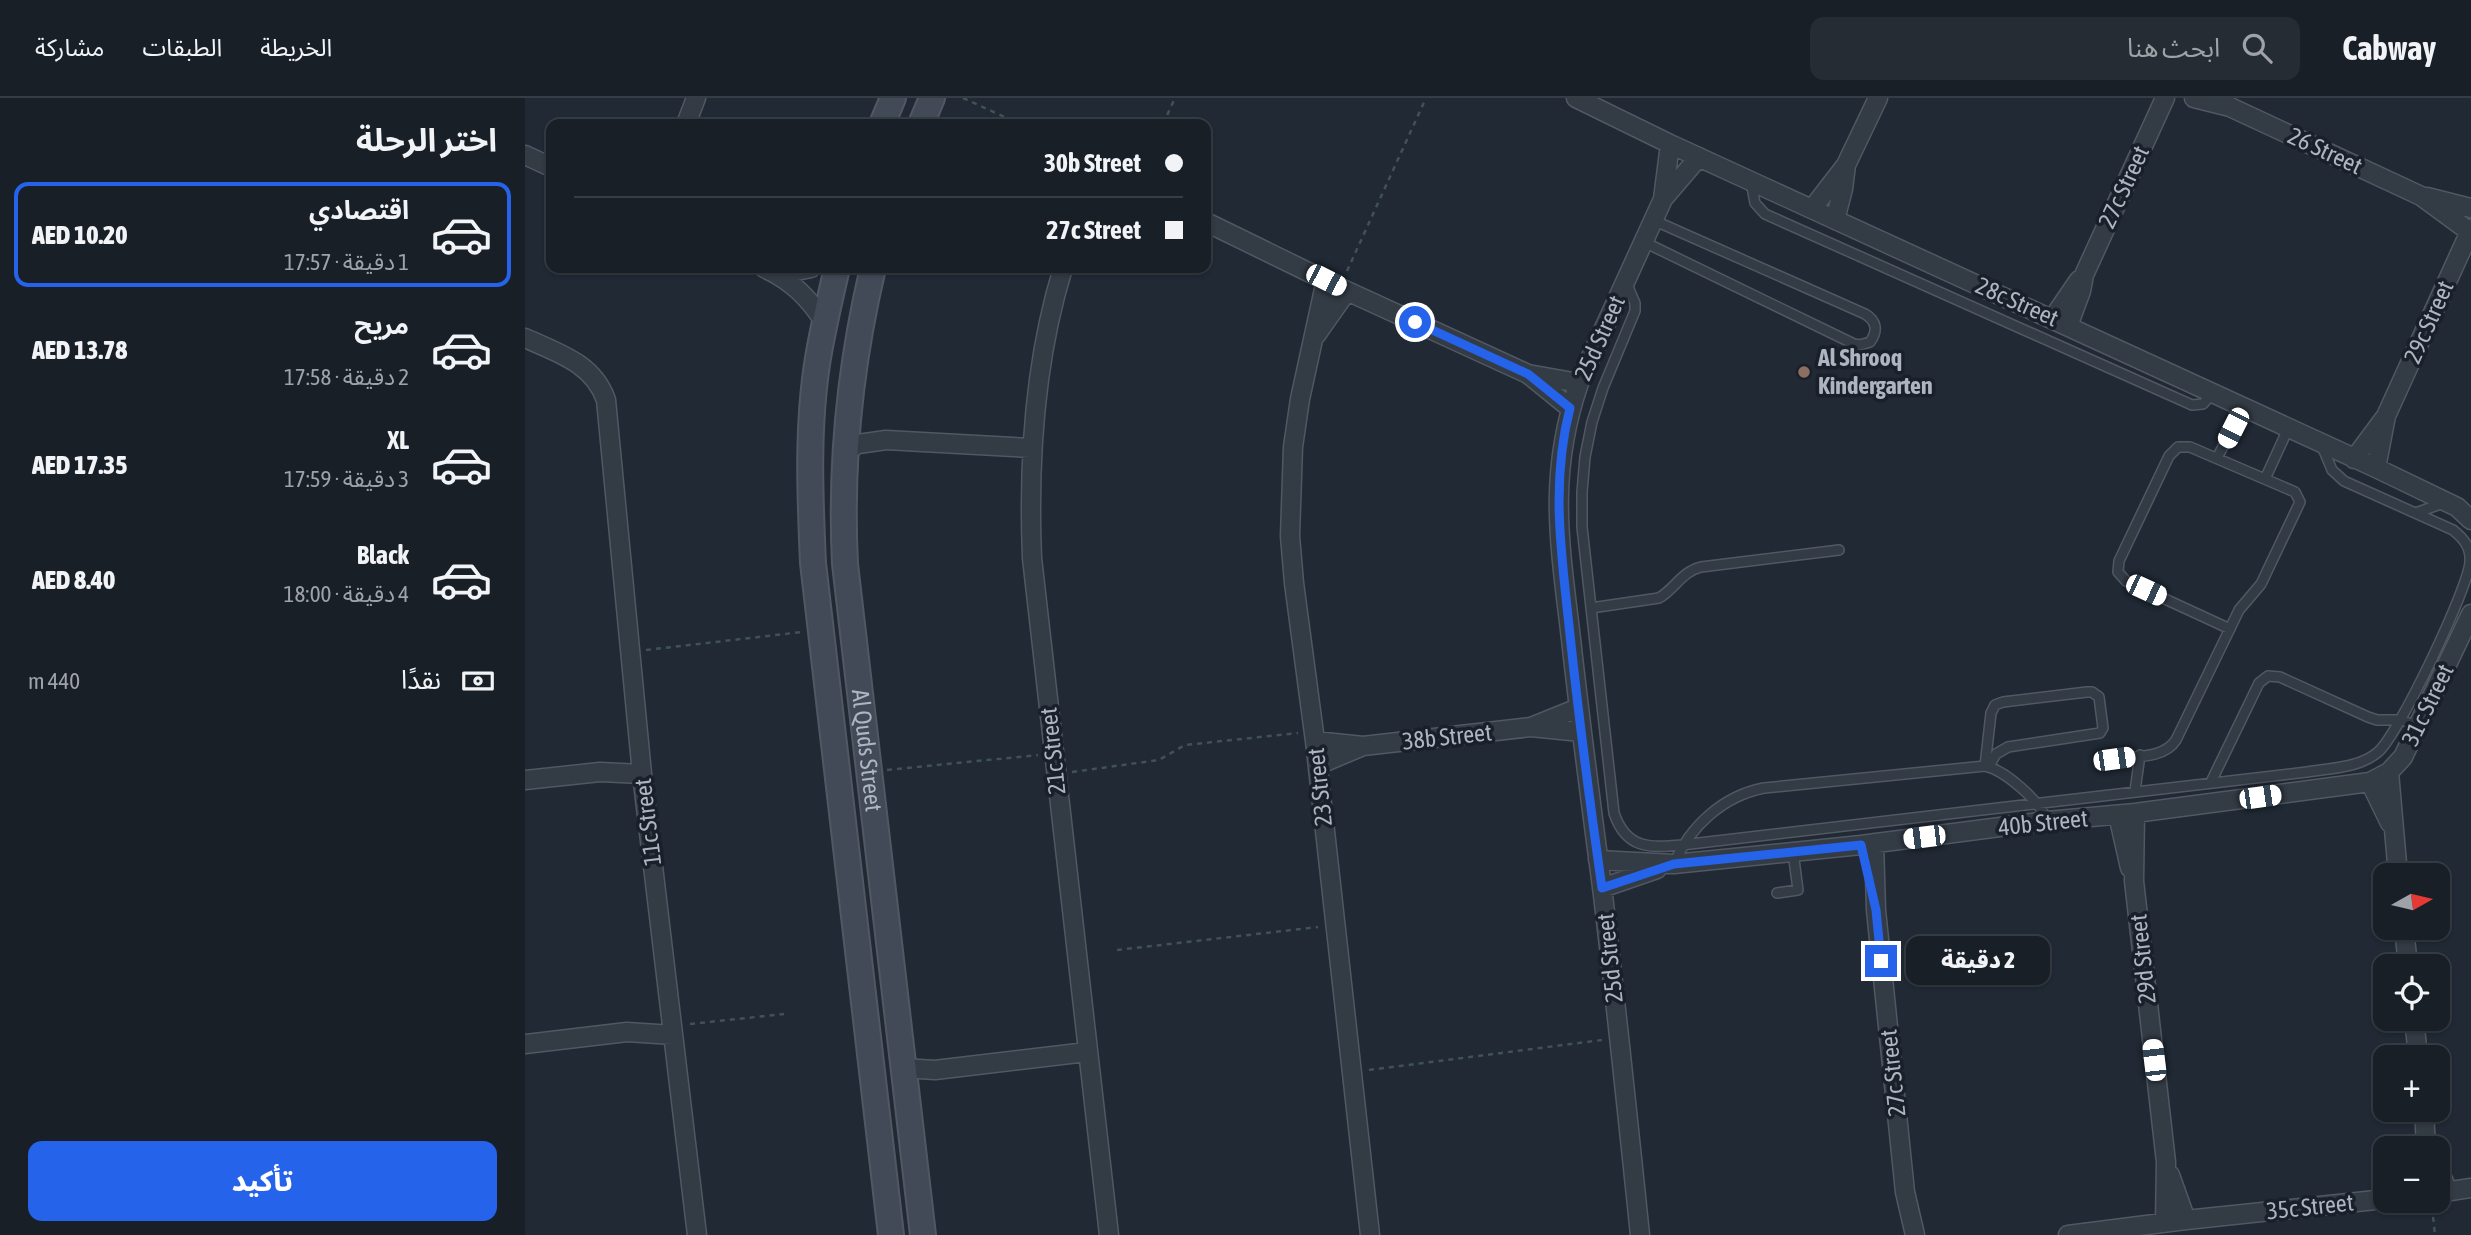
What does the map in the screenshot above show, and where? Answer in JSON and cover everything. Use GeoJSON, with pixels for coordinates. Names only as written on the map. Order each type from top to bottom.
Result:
{"type":"FeatureCollection","features":[{"type":"Feature","properties":{"kind":"main road"},"geometry":{"type":"LineString","coordinates":[[884,119],[893,98]]}},
{"type":"Feature","properties":{"kind":"main road"},"geometry":{"type":"LineString","coordinates":[[923,119],[932,98]]}},
{"type":"Feature","properties":{"kind":"main road","name":"Al Quds Street"},"geometry":{"type":"LineString","coordinates":[[836,273],[814,394],[810,507],[820,630],[891,1235]]}},
{"type":"Feature","properties":{"kind":"main road","name":"Al Quds Street"},"geometry":{"type":"LineString","coordinates":[[872,273],[853,371],[844,453],[845,564],[923,1235]]}},
{"type":"Feature","properties":{"kind":"main road"},"geometry":{"type":"LineString","coordinates":[[814,394],[819,424],[824,561],[834,568],[845,564]]}},
{"type":"Feature","properties":{"kind":"street"},"geometry":{"type":"LineString","coordinates":[[688,119],[696,98]]}},
{"type":"Feature","properties":{"kind":"street","name":"28c Street"},"geometry":{"type":"LineString","coordinates":[[1576,98],[1670,144],[2458,506],[2471,520]]}},
{"type":"Feature","properties":{"kind":"street"},"geometry":{"type":"LineString","coordinates":[[1812,209],[1846,165],[1878,98]]}},
{"type":"Feature","properties":{"kind":"street","name":"27c Street"},"geometry":{"type":"LineString","coordinates":[[2061,322],[2068,294],[2084,275],[2165,98]]}},
{"type":"Feature","properties":{"kind":"street","name":"26 Street"},"geometry":{"type":"LineString","coordinates":[[2194,98],[2224,103],[2421,195],[2471,208]]}},
{"type":"Feature","properties":{"kind":"street","name":"25d Street"},"geometry":{"type":"LineString","coordinates":[[1663,199],[1670,144]]}},
{"type":"Feature","properties":{"kind":"street"},"geometry":{"type":"LineString","coordinates":[[525,155],[546,165]]}},
{"type":"Feature","properties":{"kind":"street","name":"25d Street"},"geometry":{"type":"LineString","coordinates":[[1640,1235],[1602,888],[1578,708],[1558,507],[1560,456],[1570,408],[1579,383],[1653,220],[1663,199],[1699,157]]}},
{"type":"Feature","properties":{"kind":"street"},"geometry":{"type":"LineString","coordinates":[[1835,220],[1846,165]]}},
{"type":"Feature","properties":{"kind":"street","name":"26 Street"},"geometry":{"type":"LineString","coordinates":[[2421,195],[2470,231]]}},
{"type":"Feature","properties":{"kind":"street"},"geometry":{"type":"LineString","coordinates":[[1211,224],[1528,374],[1570,408]]}},
{"type":"Feature","properties":{"kind":"street","name":"29c Street"},"geometry":{"type":"LineString","coordinates":[[2354,458],[2386,416],[2470,231]]}},
{"type":"Feature","properties":{"kind":"street"},"geometry":{"type":"LineString","coordinates":[[772,273],[802,293],[825,323]]}},
{"type":"Feature","properties":{"kind":"street","name":"21c Street"},"geometry":{"type":"LineString","coordinates":[[1062,273],[1042,351],[1031,448],[1032,558],[1109,1235]]}},
{"type":"Feature","properties":{"kind":"street","name":"23 Street"},"geometry":{"type":"LineString","coordinates":[[1337,286],[1312,341],[1293,447],[1290,503],[1294,583],[1315,736],[1370,1235]]}},
{"type":"Feature","properties":{"kind":"street","name":"11c Street"},"geometry":{"type":"LineString","coordinates":[[525,338],[585,368],[598,382],[607,409],[641,767],[697,1235]]}},
{"type":"Feature","properties":{"kind":"street"},"geometry":{"type":"LineString","coordinates":[[1528,374],[1579,383]]}},
{"type":"Feature","properties":{"kind":"street","name":"29c Street"},"geometry":{"type":"LineString","coordinates":[[2376,468],[2386,416]]}},
{"type":"Feature","properties":{"kind":"street"},"geometry":{"type":"LineString","coordinates":[[844,453],[857,444],[886,440],[1031,448]]}},
{"type":"Feature","properties":{"kind":"street","name":"31c Street"},"geometry":{"type":"LineString","coordinates":[[2403,757],[2410,723],[2471,614]]}},
{"type":"Feature","properties":{"kind":"street","name":"38b Street"},"geometry":{"type":"LineString","coordinates":[[1531,727],[1578,708]]}},
{"type":"Feature","properties":{"kind":"street","name":"38b Street"},"geometry":{"type":"LineString","coordinates":[[1318,765],[1363,746],[1531,727],[1581,732]]}},
{"type":"Feature","properties":{"kind":"street","name":"38b Street"},"geometry":{"type":"LineString","coordinates":[[1315,736],[1363,746]]}},
{"type":"Feature","properties":{"kind":"street","name":"40b Street"},"geometry":{"type":"LineString","coordinates":[[1598,860],[1674,864],[2118,815],[2308,781],[2370,782],[2389,772],[2403,757]]}},
{"type":"Feature","properties":{"kind":"street"},"geometry":{"type":"LineString","coordinates":[[525,780],[641,767]]}},
{"type":"Feature","properties":{"kind":"street","name":"31c Street"},"geometry":{"type":"LineString","coordinates":[[2389,772],[2397,863]]}},
{"type":"Feature","properties":{"kind":"street","name":"31c Street"},"geometry":{"type":"LineString","coordinates":[[2370,782],[2393,831]]}},
{"type":"Feature","properties":{"kind":"street","name":"29d Street"},"geometry":{"type":"LineString","coordinates":[[2118,815],[2134,881],[2166,1162],[2165,1222]]}},
{"type":"Feature","properties":{"kind":"street","name":"27c Street"},"geometry":{"type":"LineString","coordinates":[[1867,844],[1905,1192],[1915,1235]]}},
{"type":"Feature","properties":{"kind":"street","name":"40b Street"},"geometry":{"type":"LineString","coordinates":[[1602,888],[1674,864]]}},
{"type":"Feature","properties":{"kind":"street"},"geometry":{"type":"LineString","coordinates":[[525,1044],[672,1026]]}},
{"type":"Feature","properties":{"kind":"street"},"geometry":{"type":"LineString","coordinates":[[903,1068],[935,1070],[1087,1052]]}},
{"type":"Feature","properties":{"kind":"street","name":"29d Street"},"geometry":{"type":"LineString","coordinates":[[2166,1162],[2186,1220]]}},
{"type":"Feature","properties":{"kind":"street"},"geometry":{"type":"LineString","coordinates":[[2450,1191],[2471,1188]]}},
{"type":"Feature","properties":{"kind":"street","name":"35c Street"},"geometry":{"type":"LineString","coordinates":[[2068,1235],[2373,1200]]}},
{"type":"Feature","properties":{"kind":"lane"},"geometry":{"type":"LineString","coordinates":[[1751,181],[1755,203],[1765,214],[2192,405],[2203,404],[2212,394]]}},
{"type":"Feature","properties":{"kind":"lane"},"geometry":{"type":"LineString","coordinates":[[1644,242],[1854,344],[1865,344],[1873,337],[1874,321],[1865,314],[1653,220]]}},
{"type":"Feature","properties":{"kind":"lane"},"geometry":{"type":"LineString","coordinates":[[1626,281],[1635,303],[1634,317],[1603,388],[1592,422],[1585,457],[1582,527],[1611,794],[1618,824],[1631,840],[1649,847],[2211,782],[2308,781],[2366,760],[2410,723],[2458,601],[2470,562],[2466,543],[2453,530],[2344,481],[2332,470],[2322,444]]}},
{"type":"Feature","properties":{"kind":"lane"},"geometry":{"type":"LineString","coordinates":[[2217,458],[2243,408]]}},
{"type":"Feature","properties":{"kind":"lane"},"geometry":{"type":"LineString","coordinates":[[2265,479],[2288,429]]}},
{"type":"Feature","properties":{"kind":"lane"},"geometry":{"type":"LineString","coordinates":[[2114,759],[2164,752],[2173,745],[2244,603],[2261,584],[2300,502],[2295,492],[2184,446],[2173,451],[2117,566],[2118,572],[2126,581],[2230,629]]}},
{"type":"Feature","properties":{"kind":"lane"},"geometry":{"type":"LineString","coordinates":[[2416,513],[2458,506]]}},
{"type":"Feature","properties":{"kind":"lane"},"geometry":{"type":"LineString","coordinates":[[1591,608],[1659,598],[1683,575],[1701,567],[1839,550]]}},
{"type":"Feature","properties":{"kind":"lane"},"geometry":{"type":"LineString","coordinates":[[2458,601],[2471,596]]}},
{"type":"Feature","properties":{"kind":"lane"},"geometry":{"type":"LineString","coordinates":[[2211,782],[2257,688],[2268,676],[2280,677],[2377,720],[2410,723]]}},
{"type":"Feature","properties":{"kind":"lane"},"geometry":{"type":"LineString","coordinates":[[2087,692],[2098,697],[2103,728],[2100,733],[2008,747],[1996,754],[1987,766],[1991,713],[1996,705],[2087,692]]}},
{"type":"Feature","properties":{"kind":"lane"},"geometry":{"type":"LineString","coordinates":[[2135,791],[2140,755]]}},
{"type":"Feature","properties":{"kind":"lane"},"geometry":{"type":"LineString","coordinates":[[1674,864],[1682,845],[1708,816],[1740,795],[1756,790],[1987,766],[2039,803],[2047,821]]}},
{"type":"Feature","properties":{"kind":"lane"},"geometry":{"type":"LineString","coordinates":[[1589,798],[1611,794]]}},
{"type":"Feature","properties":{"kind":"lane"},"geometry":{"type":"LineString","coordinates":[[2105,796],[2118,815]]}},
{"type":"Feature","properties":{"kind":"lane"},"geometry":{"type":"LineString","coordinates":[[1777,893],[1798,890],[1793,852]]}},
{"type":"Feature","properties":{"kind":"path"},"geometry":{"type":"LineString","coordinates":[[963,98],[1009,119]]}},
{"type":"Feature","properties":{"kind":"path"},"geometry":{"type":"LineString","coordinates":[[1165,119],[1175,98]]}},
{"type":"Feature","properties":{"kind":"path"},"geometry":{"type":"LineString","coordinates":[[1337,286],[1426,98]]}},
{"type":"Feature","properties":{"kind":"path"},"geometry":{"type":"LineString","coordinates":[[631,651],[820,630]]}},
{"type":"Feature","properties":{"kind":"path"},"geometry":{"type":"LineString","coordinates":[[1055,775],[1152,761],[1185,745],[1315,736]]}},
{"type":"Feature","properties":{"kind":"path"},"geometry":{"type":"LineString","coordinates":[[870,771],[1053,753]]}},
{"type":"Feature","properties":{"kind":"path"},"geometry":{"type":"LineString","coordinates":[[1117,950],[1336,925]]}},
{"type":"Feature","properties":{"kind":"path"},"geometry":{"type":"LineString","coordinates":[[672,1026],[784,1014]]}},
{"type":"Feature","properties":{"kind":"path"},"geometry":{"type":"LineString","coordinates":[[1352,1073],[1619,1038]]}},
{"type":"Feature","properties":{"kind":"path"},"geometry":{"type":"LineString","coordinates":[[2432,1213],[2435,1235]]}},
{"type":"Feature","properties":{"kind":"place","name":"Al Shrooq Kindergarten"},"geometry":{"type":"Point","coordinates":[1804,372]}},
{"type":"Feature","properties":{"kind":"route"},"geometry":{"type":"LineString","coordinates":[[1415,322],[1528,374],[1570,408],[1560,456],[1559,530],[1581,732],[1602,888],[1674,864],[1861,845],[1876,910],[1881,961]]}}]}
